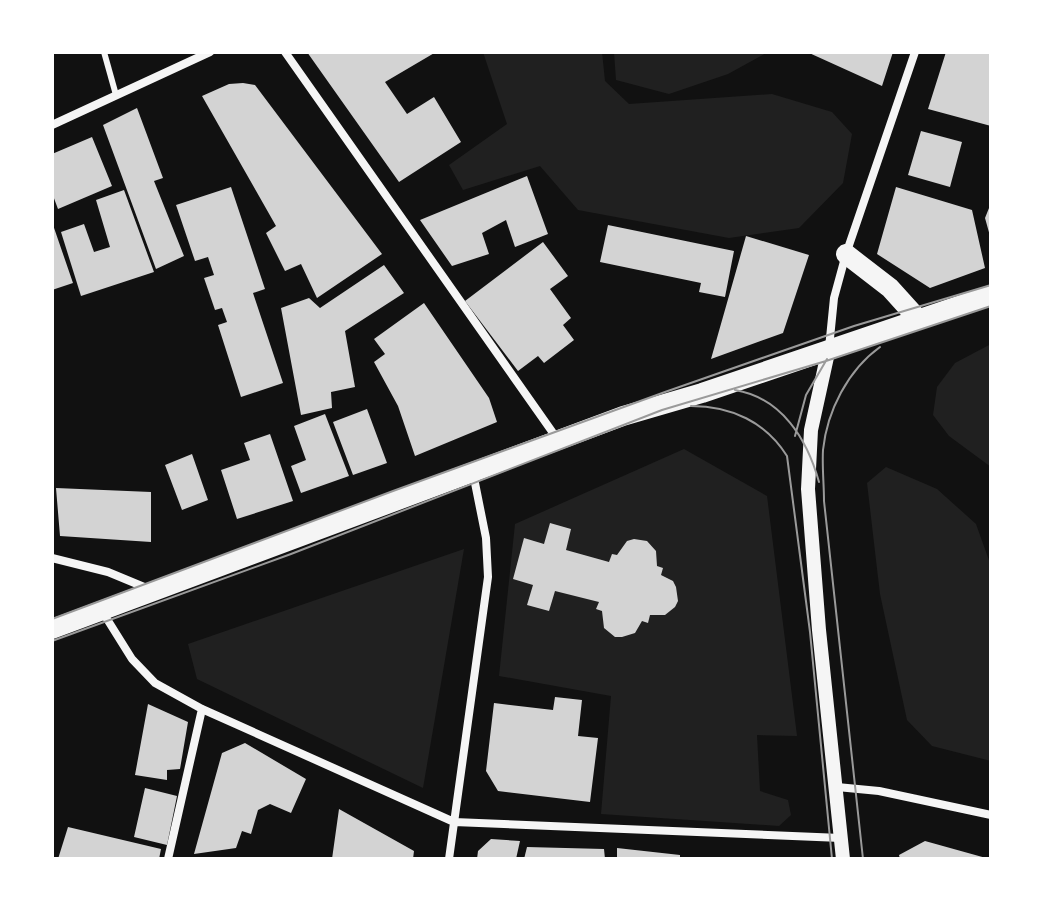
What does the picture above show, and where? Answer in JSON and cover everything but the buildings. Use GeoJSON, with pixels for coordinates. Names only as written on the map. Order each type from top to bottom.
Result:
{"type":"FeatureCollection","features":[{"type":"Feature","properties":{"kind":"main road"},"geometry":{"type":"LineString","coordinates":[[846,254],[890,288],[918,319]]}},
{"type":"Feature","properties":{"kind":"main road"},"geometry":{"type":"LineString","coordinates":[[52,629],[558,440],[991,295]]}},
{"type":"Feature","properties":{"kind":"street"},"geometry":{"type":"LineString","coordinates":[[52,125],[210,52]]}},
{"type":"Feature","properties":{"kind":"street"},"geometry":{"type":"LineString","coordinates":[[285,52],[558,440]]}},
{"type":"Feature","properties":{"kind":"street"},"geometry":{"type":"LineString","coordinates":[[843,859],[808,489],[811,430],[829,348],[834,298],[846,254],[915,52]]}},
{"type":"Feature","properties":{"kind":"street"},"geometry":{"type":"LineString","coordinates":[[449,859],[488,577],[486,538],[473,472]]}},
{"type":"Feature","properties":{"kind":"street"},"geometry":{"type":"LineString","coordinates":[[52,558],[108,572],[153,591]]}},
{"type":"Feature","properties":{"kind":"street"},"geometry":{"type":"LineString","coordinates":[[101,610],[132,659],[155,683],[202,709],[454,822],[841,838]]}},
{"type":"Feature","properties":{"kind":"street"},"geometry":{"type":"LineString","coordinates":[[168,859],[202,709]]}},
{"type":"Feature","properties":{"kind":"street"},"geometry":{"type":"LineString","coordinates":[[837,787],[879,791],[991,815]]}},
{"type":"Feature","properties":{"kind":"lane"},"geometry":{"type":"LineString","coordinates":[[104,52],[116,95]]}},
{"type":"Feature","properties":{"kind":"shaded area"},"geometry":{"type":"Polygon","coordinates":[[[483,52],[602,52],[605,81],[629,104],[772,94],[832,112],[852,134],[843,183],[799,228],[729,238],[578,210],[540,166],[463,190],[449,165],[507,124],[483,52]]]}},
{"type":"Feature","properties":{"kind":"shaded area"},"geometry":{"type":"Polygon","coordinates":[[[614,52],[768,52],[728,74],[669,94],[616,80],[614,52]]]}},
{"type":"Feature","properties":{"kind":"shaded area"},"geometry":{"type":"Polygon","coordinates":[[[991,344],[991,467],[949,436],[933,415],[937,387],[955,363],[991,344]]]}},
{"type":"Feature","properties":{"kind":"shaded area"},"geometry":{"type":"Polygon","coordinates":[[[684,449],[767,496],[797,736],[757,735],[760,791],[788,800],[791,815],[779,826],[601,814],[611,696],[499,676],[515,524],[684,449]]]}},
{"type":"Feature","properties":{"kind":"shaded area"},"geometry":{"type":"Polygon","coordinates":[[[886,467],[937,489],[976,524],[991,566],[991,761],[932,746],[907,720],[880,594],[867,483],[886,467]]]}},
{"type":"Feature","properties":{"kind":"shaded area"},"geometry":{"type":"Polygon","coordinates":[[[464,549],[423,788],[197,679],[188,644],[464,549]]]}},
{"type":"Feature","properties":{"kind":"tram line"},"geometry":{"type":"LineString","coordinates":[[52,619],[665,392],[854,326],[991,285]]}},
{"type":"Feature","properties":{"kind":"tram line"},"geometry":{"type":"LineString","coordinates":[[52,641],[291,554],[662,410],[826,361],[991,306]]}},
{"type":"Feature","properties":{"kind":"tram line"},"geometry":{"type":"LineString","coordinates":[[863,859],[824,501],[823,456],[825,435],[841,392],[858,367],[880,347]]}},
{"type":"Feature","properties":{"kind":"tram line"},"geometry":{"type":"LineString","coordinates":[[795,436],[806,395],[827,359]]}},
{"type":"Feature","properties":{"kind":"tram line"},"geometry":{"type":"LineString","coordinates":[[735,390],[752,394],[766,402],[790,423],[800,436],[819,482]]}},
{"type":"Feature","properties":{"kind":"tram line"},"geometry":{"type":"LineString","coordinates":[[691,406],[720,409],[746,418],[769,434],[787,456],[810,632],[832,859]]}}]}
